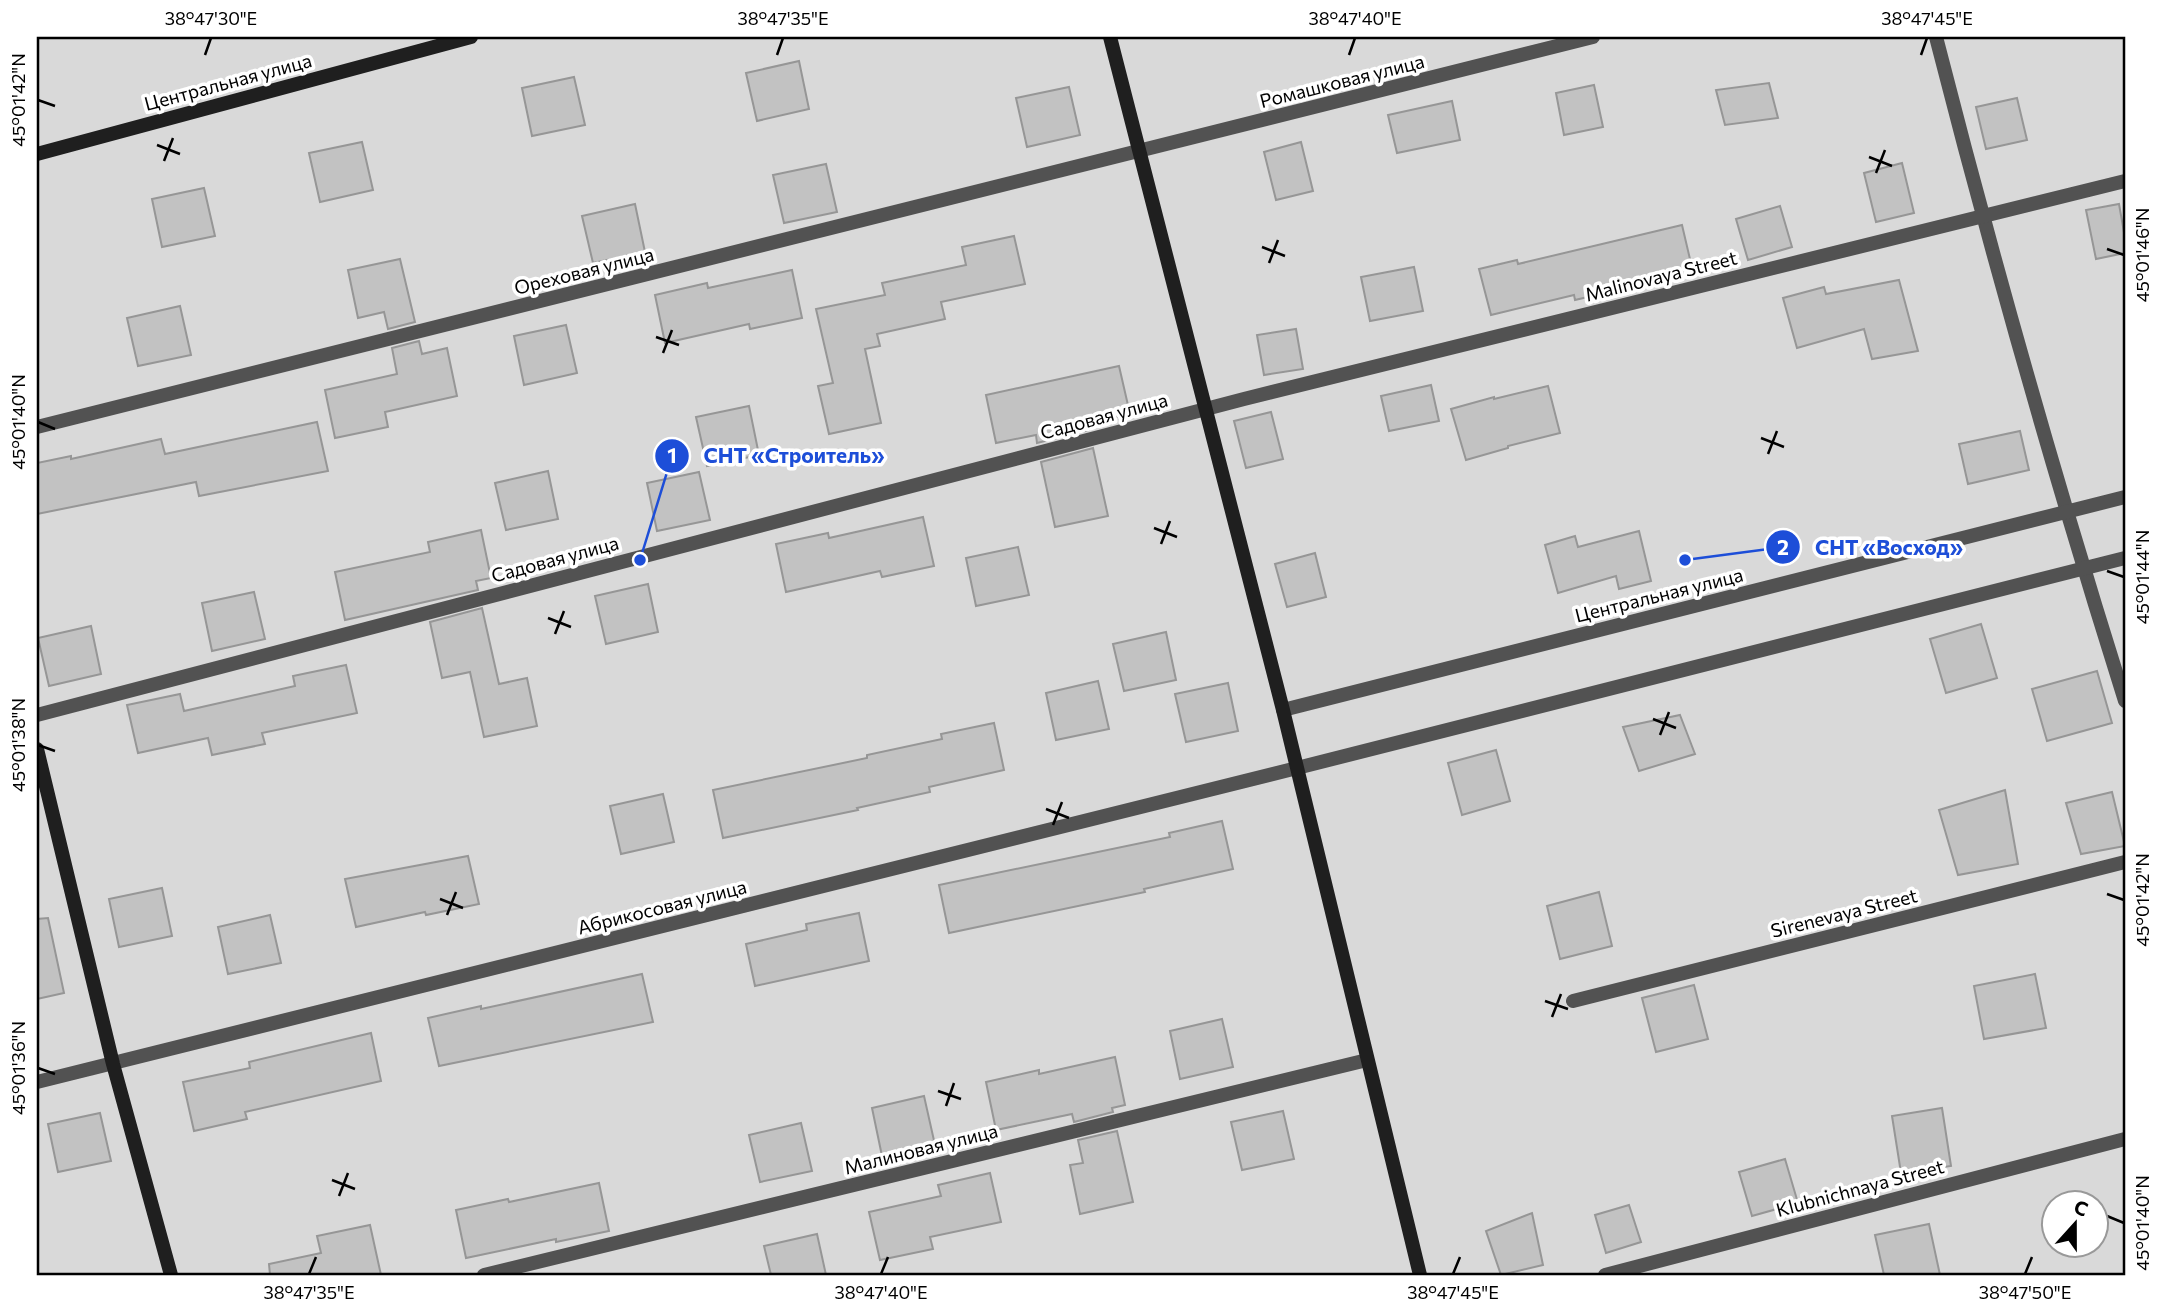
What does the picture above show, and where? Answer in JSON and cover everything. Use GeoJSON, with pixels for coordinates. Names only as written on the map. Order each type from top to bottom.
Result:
{"type":"FeatureCollection","features":[{"type":"Feature","properties":{"kind":"street","name":"Центральная улица"},"geometry":{"type":"LineString","coordinates":[[37,154],[471,37]]}},
{"type":"Feature","properties":{"kind":"street"},"geometry":{"type":"LineString","coordinates":[[1110,37],[1283,710],[1420,1275]]}},
{"type":"Feature","properties":{"kind":"street","name":"Ромашковая улица"},"geometry":{"type":"LineString","coordinates":[[1141,151],[1593,37]]}},
{"type":"Feature","properties":{"kind":"street"},"geometry":{"type":"LineString","coordinates":[[1936,37],[1981,216],[2125,702]]}},
{"type":"Feature","properties":{"kind":"street","name":"Ореховая улица"},"geometry":{"type":"LineString","coordinates":[[37,427],[1141,151]]}},
{"type":"Feature","properties":{"kind":"street","name":"Malinovaya Street"},"geometry":{"type":"LineString","coordinates":[[1206,409],[2125,181]]}},
{"type":"Feature","properties":{"kind":"street","name":"Садовая улица"},"geometry":{"type":"LineString","coordinates":[[37,715],[1206,409]]}},
{"type":"Feature","properties":{"kind":"street","name":"Центральная улица"},"geometry":{"type":"LineString","coordinates":[[1283,710],[2125,497]]}},
{"type":"Feature","properties":{"kind":"street"},"geometry":{"type":"LineString","coordinates":[[1297,768],[2125,558]]}},
{"type":"Feature","properties":{"kind":"street"},"geometry":{"type":"LineString","coordinates":[[37,750],[113,1064],[171,1275]]}},
{"type":"Feature","properties":{"kind":"street","name":"Абрикосовая улица"},"geometry":{"type":"LineString","coordinates":[[37,1082],[1297,768]]}},
{"type":"Feature","properties":{"kind":"street","name":"Sirenevaya Street"},"geometry":{"type":"LineString","coordinates":[[1573,1001],[2125,862]]}},
{"type":"Feature","properties":{"kind":"street","name":"Малиновая улица"},"geometry":{"type":"LineString","coordinates":[[484,1275],[1367,1060]]}},
{"type":"Feature","properties":{"kind":"street","name":"Klubnichnaya Street"},"geometry":{"type":"LineString","coordinates":[[1605,1275],[2125,1139]]}},
{"type":"Feature","properties":{"kind":"shaded area"},"geometry":{"type":"Polygon","coordinates":[[[37,37],[2125,37],[2125,1275],[37,1275],[37,37]]]}},
{"type":"Feature","properties":{"kind":"building"},"geometry":{"type":"Polygon","coordinates":[[[799,61],[809,109],[757,121],[746,73],[799,61]]]}},
{"type":"Feature","properties":{"kind":"building"},"geometry":{"type":"Polygon","coordinates":[[[574,77],[585,125],[532,136],[522,88],[574,77]]]}},
{"type":"Feature","properties":{"kind":"building"},"geometry":{"type":"Polygon","coordinates":[[[1769,83],[1778,118],[1725,125],[1716,90],[1769,83]]]}},
{"type":"Feature","properties":{"kind":"building"},"geometry":{"type":"Polygon","coordinates":[[[1594,85],[1603,127],[1564,135],[1556,93],[1594,85]]]}},
{"type":"Feature","properties":{"kind":"building"},"geometry":{"type":"Polygon","coordinates":[[[1069,87],[1080,135],[1027,147],[1016,98],[1069,87]]]}},
{"type":"Feature","properties":{"kind":"building"},"geometry":{"type":"Polygon","coordinates":[[[2017,98],[2027,140],[1986,149],[1976,107],[2017,98]]]}},
{"type":"Feature","properties":{"kind":"building"},"geometry":{"type":"Polygon","coordinates":[[[1452,101],[1460,140],[1397,153],[1388,115],[1452,101]]]}},
{"type":"Feature","properties":{"kind":"building"},"geometry":{"type":"Polygon","coordinates":[[[362,142],[373,190],[320,202],[309,153],[362,142]]]}},
{"type":"Feature","properties":{"kind":"building"},"geometry":{"type":"Polygon","coordinates":[[[1301,142],[1313,191],[1276,200],[1264,152],[1301,142]]]}},
{"type":"Feature","properties":{"kind":"building"},"geometry":{"type":"Polygon","coordinates":[[[1902,163],[1914,213],[1876,222],[1864,173],[1902,163]]]}},
{"type":"Feature","properties":{"kind":"building"},"geometry":{"type":"Polygon","coordinates":[[[826,164],[837,212],[784,223],[773,175],[826,164]]]}},
{"type":"Feature","properties":{"kind":"building"},"geometry":{"type":"Polygon","coordinates":[[[204,188],[215,236],[162,247],[152,199],[204,188]]]}},
{"type":"Feature","properties":{"kind":"building"},"geometry":{"type":"Polygon","coordinates":[[[635,204],[645,252],[593,263],[582,216],[635,204]]]}},
{"type":"Feature","properties":{"kind":"building"},"geometry":{"type":"Polygon","coordinates":[[[2119,204],[2125,253],[2096,259],[2086,210],[2119,204]]]}},
{"type":"Feature","properties":{"kind":"building"},"geometry":{"type":"Polygon","coordinates":[[[1780,206],[1792,247],[1748,260],[1736,219],[1780,206]]]}},
{"type":"Feature","properties":{"kind":"building"},"geometry":{"type":"Polygon","coordinates":[[[1682,225],[1693,272],[1575,300],[1574,295],[1491,315],[1479,269],[1517,260],[1518,264],[1682,225]]]}},
{"type":"Feature","properties":{"kind":"building"},"geometry":{"type":"Polygon","coordinates":[[[1014,236],[1025,284],[941,302],[945,319],[877,334],[880,346],[865,349],[881,423],[829,434],[818,386],[833,383],[816,309],[885,295],[882,283],[966,265],[962,247],[1014,236]]]}},
{"type":"Feature","properties":{"kind":"building"},"geometry":{"type":"Polygon","coordinates":[[[400,259],[415,322],[388,329],[384,312],[358,318],[348,270],[400,259]]]}},
{"type":"Feature","properties":{"kind":"building"},"geometry":{"type":"Polygon","coordinates":[[[1414,267],[1423,311],[1370,321],[1361,277],[1414,267]]]}},
{"type":"Feature","properties":{"kind":"building"},"geometry":{"type":"Polygon","coordinates":[[[792,270],[802,318],[750,329],[749,324],[665,343],[655,295],[707,283],[708,288],[792,270]]]}},
{"type":"Feature","properties":{"kind":"building"},"geometry":{"type":"Polygon","coordinates":[[[1899,280],[1918,351],[1872,359],[1864,329],[1797,348],[1783,298],[1824,287],[1826,294],[1899,280]]]}},
{"type":"Feature","properties":{"kind":"building"},"geometry":{"type":"Polygon","coordinates":[[[180,306],[191,355],[138,366],[127,318],[180,306]]]}},
{"type":"Feature","properties":{"kind":"building"},"geometry":{"type":"Polygon","coordinates":[[[566,325],[577,373],[524,385],[514,336],[566,325]]]}},
{"type":"Feature","properties":{"kind":"building"},"geometry":{"type":"Polygon","coordinates":[[[1296,329],[1303,369],[1264,375],[1257,335],[1296,329]]]}},
{"type":"Feature","properties":{"kind":"building"},"geometry":{"type":"Polygon","coordinates":[[[419,341],[422,354],[447,348],[457,396],[385,412],[388,427],[335,438],[325,390],[397,374],[392,348],[419,341]]]}},
{"type":"Feature","properties":{"kind":"building"},"geometry":{"type":"Polygon","coordinates":[[[1119,366],[1130,414],[1088,423],[1089,430],[1037,443],[1036,435],[996,443],[986,395],[1119,366]]]}},
{"type":"Feature","properties":{"kind":"building"},"geometry":{"type":"Polygon","coordinates":[[[1431,385],[1439,421],[1389,431],[1381,396],[1431,385]]]}},
{"type":"Feature","properties":{"kind":"building"},"geometry":{"type":"Polygon","coordinates":[[[1548,386],[1560,433],[1466,460],[1451,409],[1548,386]]]}},
{"type":"Feature","properties":{"kind":"building"},"geometry":{"type":"Polygon","coordinates":[[[749,406],[759,455],[707,466],[696,417],[749,406]]]}},
{"type":"Feature","properties":{"kind":"building"},"geometry":{"type":"Polygon","coordinates":[[[1271,412],[1283,459],[1246,468],[1234,421],[1271,412]]]}},
{"type":"Feature","properties":{"kind":"building"},"geometry":{"type":"Polygon","coordinates":[[[317,422],[328,471],[199,496],[196,482],[37,514],[37,463],[71,456],[71,459],[161,439],[165,454],[317,422]]]}},
{"type":"Feature","properties":{"kind":"building"},"geometry":{"type":"Polygon","coordinates":[[[2020,431],[2029,470],[1968,484],[1959,444],[2020,431]]]}},
{"type":"Feature","properties":{"kind":"building"},"geometry":{"type":"Polygon","coordinates":[[[1093,448],[1108,516],[1055,527],[1041,462],[1093,448]]]}},
{"type":"Feature","properties":{"kind":"building"},"geometry":{"type":"Polygon","coordinates":[[[548,471],[558,519],[506,530],[495,483],[548,471]]]}},
{"type":"Feature","properties":{"kind":"building"},"geometry":{"type":"Polygon","coordinates":[[[699,472],[710,520],[657,531],[647,483],[699,472]]]}},
{"type":"Feature","properties":{"kind":"building"},"geometry":{"type":"Polygon","coordinates":[[[923,517],[934,566],[882,577],[880,571],[786,592],[776,544],[828,533],[829,538],[923,517]]]}},
{"type":"Feature","properties":{"kind":"building"},"geometry":{"type":"Polygon","coordinates":[[[481,530],[491,578],[476,581],[478,590],[345,620],[335,572],[430,552],[428,542],[481,530]]]}},
{"type":"Feature","properties":{"kind":"building"},"geometry":{"type":"Polygon","coordinates":[[[1639,531],[1651,581],[1619,589],[1616,576],[1558,593],[1545,545],[1575,536],[1578,547],[1639,531]]]}},
{"type":"Feature","properties":{"kind":"building"},"geometry":{"type":"Polygon","coordinates":[[[1018,547],[1029,595],[976,606],[966,558],[1018,547]]]}},
{"type":"Feature","properties":{"kind":"building"},"geometry":{"type":"Polygon","coordinates":[[[1315,553],[1326,597],[1287,607],[1275,564],[1315,553]]]}},
{"type":"Feature","properties":{"kind":"building"},"geometry":{"type":"Polygon","coordinates":[[[648,584],[658,632],[606,644],[595,596],[648,584]]]}},
{"type":"Feature","properties":{"kind":"building"},"geometry":{"type":"Polygon","coordinates":[[[254,592],[265,639],[212,651],[202,603],[254,592]]]}},
{"type":"Feature","properties":{"kind":"building"},"geometry":{"type":"Polygon","coordinates":[[[482,608],[499,684],[527,678],[537,726],[484,737],[470,672],[442,678],[430,622],[482,608]]]}},
{"type":"Feature","properties":{"kind":"building"},"geometry":{"type":"Polygon","coordinates":[[[1981,624],[1997,678],[1946,693],[1930,639],[1981,624]]]}},
{"type":"Feature","properties":{"kind":"building"},"geometry":{"type":"Polygon","coordinates":[[[91,626],[101,674],[49,686],[38,638],[91,626]]]}},
{"type":"Feature","properties":{"kind":"building"},"geometry":{"type":"Polygon","coordinates":[[[1166,632],[1176,680],[1124,691],[1113,644],[1166,632]]]}},
{"type":"Feature","properties":{"kind":"building"},"geometry":{"type":"Polygon","coordinates":[[[346,665],[357,713],[262,733],[265,744],[212,755],[208,738],[138,753],[127,705],[180,694],[184,711],[295,686],[293,676],[346,665]]]}},
{"type":"Feature","properties":{"kind":"building"},"geometry":{"type":"Polygon","coordinates":[[[2097,671],[2112,723],[2047,741],[2032,689],[2097,671]]]}},
{"type":"Feature","properties":{"kind":"building"},"geometry":{"type":"Polygon","coordinates":[[[1098,681],[1109,729],[1056,740],[1046,693],[1098,681]]]}},
{"type":"Feature","properties":{"kind":"building"},"geometry":{"type":"Polygon","coordinates":[[[1228,683],[1238,731],[1186,742],[1175,694],[1228,683]]]}},
{"type":"Feature","properties":{"kind":"building"},"geometry":{"type":"Polygon","coordinates":[[[1680,715],[1695,754],[1639,771],[1623,727],[1680,715]]]}},
{"type":"Feature","properties":{"kind":"building"},"geometry":{"type":"Polygon","coordinates":[[[994,723],[1004,770],[929,787],[930,792],[857,808],[858,810],[723,838],[713,790],[867,758],[867,755],[942,739],[941,734],[994,723]]]}},
{"type":"Feature","properties":{"kind":"building"},"geometry":{"type":"Polygon","coordinates":[[[1496,750],[1510,801],[1462,815],[1448,763],[1496,750]]]}},
{"type":"Feature","properties":{"kind":"building"},"geometry":{"type":"Polygon","coordinates":[[[2005,790],[2018,864],[1958,875],[1939,810],[2005,790]]]}},
{"type":"Feature","properties":{"kind":"building"},"geometry":{"type":"Polygon","coordinates":[[[2112,792],[2125,846],[2081,854],[2066,803],[2112,792]]]}},
{"type":"Feature","properties":{"kind":"building"},"geometry":{"type":"Polygon","coordinates":[[[663,794],[674,842],[621,854],[610,806],[663,794]]]}},
{"type":"Feature","properties":{"kind":"building"},"geometry":{"type":"Polygon","coordinates":[[[1222,821],[1233,869],[1144,889],[1145,892],[949,933],[939,885],[1170,837],[1169,833],[1222,821]]]}},
{"type":"Feature","properties":{"kind":"building"},"geometry":{"type":"Polygon","coordinates":[[[468,856],[479,904],[356,927],[345,879],[468,856]]]}},
{"type":"Feature","properties":{"kind":"building"},"geometry":{"type":"Polygon","coordinates":[[[162,888],[172,936],[119,947],[109,899],[162,888]]]}},
{"type":"Feature","properties":{"kind":"building"},"geometry":{"type":"Polygon","coordinates":[[[1599,892],[1612,946],[1560,959],[1547,906],[1599,892]]]}},
{"type":"Feature","properties":{"kind":"building"},"geometry":{"type":"Polygon","coordinates":[[[859,913],[869,961],[755,986],[746,944],[807,930],[806,924],[859,913]]]}},
{"type":"Feature","properties":{"kind":"building"},"geometry":{"type":"Polygon","coordinates":[[[270,915],[281,963],[228,974],[218,927],[270,915]]]}},
{"type":"Feature","properties":{"kind":"building"},"geometry":{"type":"Polygon","coordinates":[[[48,918],[64,993],[37,999],[37,919],[48,918]]]}},
{"type":"Feature","properties":{"kind":"building"},"geometry":{"type":"Polygon","coordinates":[[[642,974],[653,1022],[439,1066],[428,1018],[642,974]]]}},
{"type":"Feature","properties":{"kind":"building"},"geometry":{"type":"Polygon","coordinates":[[[2035,974],[2046,1028],[1984,1039],[1974,986],[2035,974]]]}},
{"type":"Feature","properties":{"kind":"building"},"geometry":{"type":"Polygon","coordinates":[[[1694,985],[1708,1039],[1656,1052],[1642,998],[1694,985]]]}},
{"type":"Feature","properties":{"kind":"building"},"geometry":{"type":"Polygon","coordinates":[[[1222,1019],[1233,1067],[1180,1079],[1170,1031],[1222,1019]]]}},
{"type":"Feature","properties":{"kind":"building"},"geometry":{"type":"Polygon","coordinates":[[[371,1033],[381,1081],[245,1112],[247,1119],[194,1131],[183,1082],[250,1068],[249,1062],[371,1033]]]}},
{"type":"Feature","properties":{"kind":"building"},"geometry":{"type":"Polygon","coordinates":[[[1115,1057],[1125,1105],[1112,1108],[1113,1112],[1074,1122],[1072,1114],[996,1130],[986,1082],[1039,1070],[1039,1074],[1115,1057]]]}},
{"type":"Feature","properties":{"kind":"building"},"geometry":{"type":"Polygon","coordinates":[[[924,1096],[935,1145],[882,1156],[872,1108],[924,1096]]]}},
{"type":"Feature","properties":{"kind":"building"},"geometry":{"type":"Polygon","coordinates":[[[1942,1108],[1951,1166],[1901,1173],[1892,1116],[1942,1108]]]}},
{"type":"Feature","properties":{"kind":"building"},"geometry":{"type":"Polygon","coordinates":[[[1283,1111],[1294,1159],[1242,1170],[1231,1122],[1283,1111]]]}},
{"type":"Feature","properties":{"kind":"building"},"geometry":{"type":"Polygon","coordinates":[[[100,1113],[111,1161],[58,1172],[48,1124],[100,1113]]]}},
{"type":"Feature","properties":{"kind":"building"},"geometry":{"type":"Polygon","coordinates":[[[801,1123],[812,1171],[760,1182],[749,1135],[801,1123]]]}},
{"type":"Feature","properties":{"kind":"building"},"geometry":{"type":"Polygon","coordinates":[[[1117,1131],[1133,1202],[1080,1214],[1070,1165],[1083,1163],[1078,1140],[1117,1131]]]}},
{"type":"Feature","properties":{"kind":"building"},"geometry":{"type":"Polygon","coordinates":[[[1785,1159],[1798,1203],[1752,1216],[1739,1172],[1785,1159]]]}},
{"type":"Feature","properties":{"kind":"building"},"geometry":{"type":"Polygon","coordinates":[[[990,1173],[1001,1222],[930,1237],[933,1249],[880,1260],[869,1212],[941,1196],[938,1185],[990,1173]]]}},
{"type":"Feature","properties":{"kind":"building"},"geometry":{"type":"Polygon","coordinates":[[[599,1183],[609,1231],[466,1258],[456,1210],[599,1183]]]}},
{"type":"Feature","properties":{"kind":"building"},"geometry":{"type":"Polygon","coordinates":[[[1629,1205],[1641,1242],[1606,1253],[1595,1215],[1629,1205]]]}},
{"type":"Feature","properties":{"kind":"building"},"geometry":{"type":"Polygon","coordinates":[[[1532,1213],[1543,1265],[1501,1275],[1486,1231],[1532,1213]]]}},
{"type":"Feature","properties":{"kind":"building"},"geometry":{"type":"Polygon","coordinates":[[[1929,1224],[1940,1275],[1884,1275],[1875,1235],[1929,1224]]]}},
{"type":"Feature","properties":{"kind":"building"},"geometry":{"type":"Polygon","coordinates":[[[370,1225],[381,1275],[270,1275],[269,1264],[321,1253],[317,1236],[370,1225]]]}},
{"type":"Feature","properties":{"kind":"building"},"geometry":{"type":"Polygon","coordinates":[[[817,1234],[826,1275],[771,1275],[764,1246],[817,1234]]]}},
{"type":"Feature","properties":{"kind":"place","name":"СНТ «Строитель»"},"geometry":{"type":"Point","coordinates":[640,560]}},
{"type":"Feature","properties":{"kind":"place","name":"СНТ «Восход»"},"geometry":{"type":"Point","coordinates":[1685,560]}}]}
